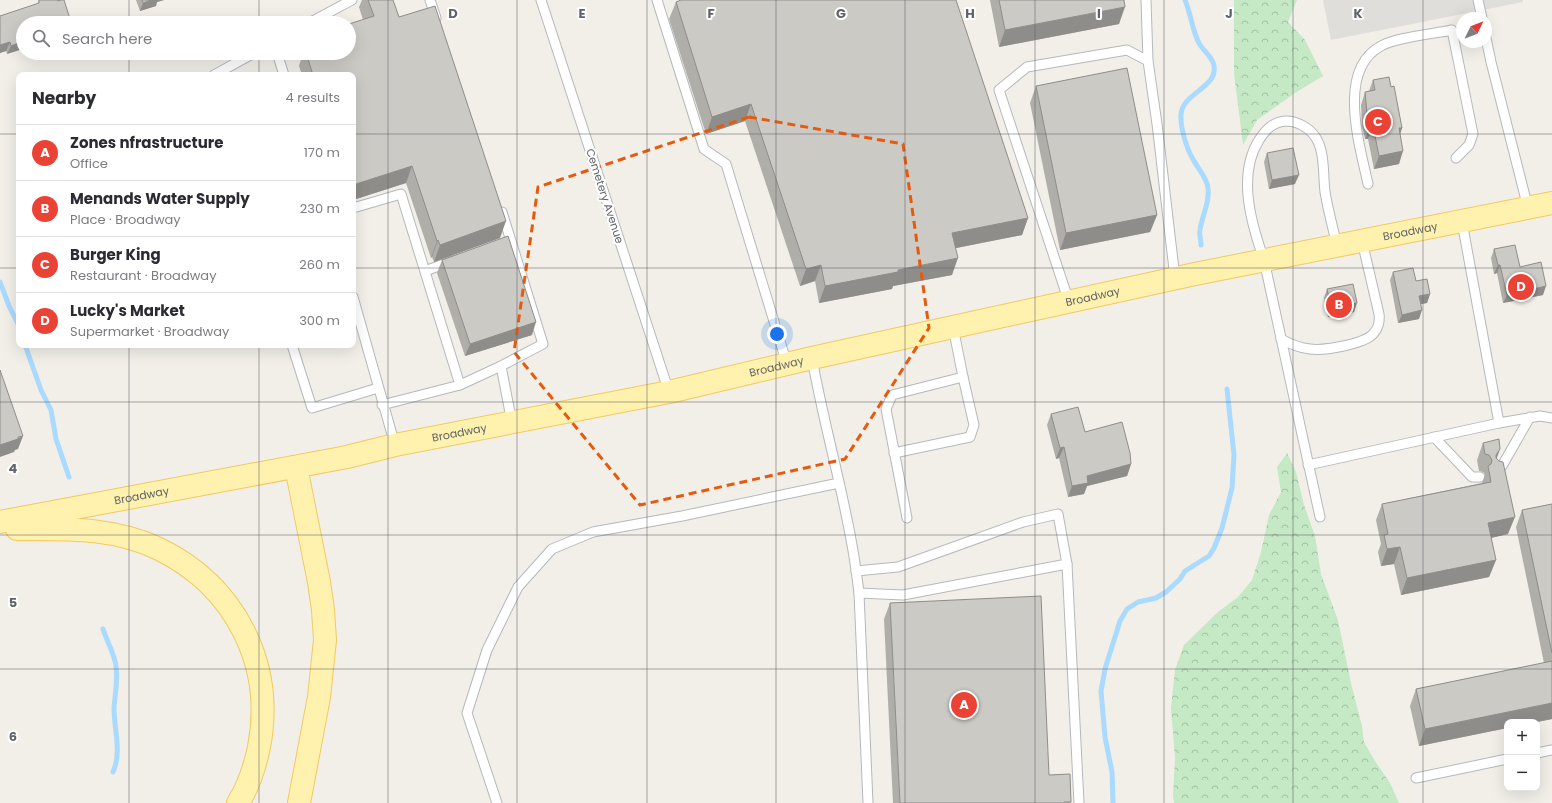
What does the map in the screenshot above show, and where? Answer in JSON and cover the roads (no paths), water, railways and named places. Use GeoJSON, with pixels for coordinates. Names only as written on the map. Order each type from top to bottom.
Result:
{"type":"FeatureCollection","features":[{"type":"Feature","properties":{"kind":"main road","name":"Broadway"},"geometry":{"type":"LineString","coordinates":[[0,522],[296,467],[347,457],[395,445],[669,392],[812,358],[1175,278],[1552,203]]}},
{"type":"Feature","properties":{"kind":"main road"},"geometry":{"type":"LineString","coordinates":[[296,467],[319,582],[325,640],[319,697],[299,803]]}},
{"type":"Feature","properties":{"kind":"main road"},"geometry":{"type":"LineString","coordinates":[[0,528],[82,530],[108,533],[133,539],[159,548],[181,561],[202,576],[219,594],[234,613],[246,634],[255,658],[261,685],[263,710],[261,735],[256,760],[249,781],[238,803]]}},
{"type":"Feature","properties":{"kind":"lane"},"geometry":{"type":"LineString","coordinates":[[322,16],[352,0]]}},
{"type":"Feature","properties":{"kind":"lane"},"geometry":{"type":"LineString","coordinates":[[430,0],[440,30]]}},
{"type":"Feature","properties":{"kind":"lane","name":"Cemetery Avenue"},"geometry":{"type":"LineString","coordinates":[[541,0],[669,392]]}},
{"type":"Feature","properties":{"kind":"lane"},"geometry":{"type":"LineString","coordinates":[[657,0],[704,149],[726,164],[787,364]]}},
{"type":"Feature","properties":{"kind":"lane"},"geometry":{"type":"LineString","coordinates":[[1146,0],[1148,61],[1175,278]]}},
{"type":"Feature","properties":{"kind":"lane"},"geometry":{"type":"LineString","coordinates":[[1478,0],[1481,12]]}},
{"type":"Feature","properties":{"kind":"lane"},"geometry":{"type":"LineString","coordinates":[[1368,184],[1356,124],[1354,106],[1355,89],[1362,67],[1370,54],[1379,47],[1393,42],[1452,30],[1473,134],[1469,145],[1456,158]]}},
{"type":"Feature","properties":{"kind":"lane"},"geometry":{"type":"LineString","coordinates":[[1488,48],[1528,208]]}},
{"type":"Feature","properties":{"kind":"lane"},"geometry":{"type":"LineString","coordinates":[[1069,302],[999,90],[1027,67],[1127,50],[1148,61]]}},
{"type":"Feature","properties":{"kind":"lane"},"geometry":{"type":"LineString","coordinates":[[219,72],[241,60]]}},
{"type":"Feature","properties":{"kind":"lane"},"geometry":{"type":"LineString","coordinates":[[279,60],[283,72]]}},
{"type":"Feature","properties":{"kind":"lane"},"geometry":{"type":"LineString","coordinates":[[1320,517],[1264,260],[1258,241],[1250,204],[1247,172],[1252,153],[1263,133],[1271,126],[1281,122],[1294,122],[1305,127],[1319,142],[1325,193],[1337,246]]}},
{"type":"Feature","properties":{"kind":"lane"},"geometry":{"type":"LineString","coordinates":[[356,207],[401,194],[460,385]]}},
{"type":"Feature","properties":{"kind":"lane"},"geometry":{"type":"LineString","coordinates":[[382,405],[460,385],[543,344],[508,241],[498,202]]}},
{"type":"Feature","properties":{"kind":"lane"},"geometry":{"type":"LineString","coordinates":[[1462,222],[1499,423]]}},
{"type":"Feature","properties":{"kind":"lane"},"geometry":{"type":"LineString","coordinates":[[1281,338],[1300,347],[1321,350],[1366,339],[1375,332],[1378,325],[1379,314],[1362,241]]}},
{"type":"Feature","properties":{"kind":"lane"},"geometry":{"type":"LineString","coordinates":[[425,271],[461,258]]}},
{"type":"Feature","properties":{"kind":"lane"},"geometry":{"type":"LineString","coordinates":[[356,308],[382,405],[395,445]]}},
{"type":"Feature","properties":{"kind":"lane"},"geometry":{"type":"LineString","coordinates":[[894,453],[970,437],[974,425],[953,327]]}},
{"type":"Feature","properties":{"kind":"lane"},"geometry":{"type":"LineString","coordinates":[[293,348],[312,408],[378,388]]}},
{"type":"Feature","properties":{"kind":"lane"},"geometry":{"type":"LineString","coordinates":[[812,358],[853,547],[859,593],[868,803]]}},
{"type":"Feature","properties":{"kind":"lane"},"geometry":{"type":"LineString","coordinates":[[501,366],[512,423]]}},
{"type":"Feature","properties":{"kind":"lane"},"geometry":{"type":"LineString","coordinates":[[907,518],[886,409],[892,395],[963,377]]}},
{"type":"Feature","properties":{"kind":"lane"},"geometry":{"type":"LineString","coordinates":[[1308,465],[1530,417],[1544,416],[1552,418]]}},
{"type":"Feature","properties":{"kind":"lane"},"geometry":{"type":"LineString","coordinates":[[1496,472],[1502,466],[1530,417]]}},
{"type":"Feature","properties":{"kind":"lane"},"geometry":{"type":"LineString","coordinates":[[1434,437],[1472,477],[1480,477]]}},
{"type":"Feature","properties":{"kind":"lane"},"geometry":{"type":"LineString","coordinates":[[497,803],[467,713],[487,650],[518,587],[552,548],[593,532],[682,516],[839,483]]}},
{"type":"Feature","properties":{"kind":"lane"},"geometry":{"type":"LineString","coordinates":[[856,571],[898,567],[1023,522],[1058,514],[1067,564],[1079,803]]}},
{"type":"Feature","properties":{"kind":"lane"},"geometry":{"type":"LineString","coordinates":[[859,593],[903,595],[1067,564]]}},
{"type":"Feature","properties":{"kind":"lane"},"geometry":{"type":"LineString","coordinates":[[1540,752],[1552,750]]}},
{"type":"Feature","properties":{"kind":"lane"},"geometry":{"type":"LineString","coordinates":[[1416,778],[1504,760]]}},
{"type":"Feature","properties":{"kind":"waterway"},"geometry":{"type":"LineString","coordinates":[[1185,0],[1197,38],[1201,46],[1212,60],[1214,66],[1214,73],[1211,79],[1193,95],[1183,107],[1181,114],[1183,132],[1191,156],[1204,177],[1208,188],[1208,199],[1200,232],[1201,245]]}},
{"type":"Feature","properties":{"kind":"waterway"},"geometry":{"type":"LineString","coordinates":[[0,282],[16,320]]}},
{"type":"Feature","properties":{"kind":"waterway"},"geometry":{"type":"LineString","coordinates":[[26,348],[41,390],[51,410],[56,439],[69,477]]}},
{"type":"Feature","properties":{"kind":"waterway"},"geometry":{"type":"LineString","coordinates":[[1113,803],[1112,772],[1105,737],[1101,691],[1105,669],[1120,621],[1127,609],[1138,602],[1156,598],[1166,592],[1180,579],[1185,571],[1209,556],[1214,548],[1222,528],[1232,488],[1234,455],[1227,389]]}},
{"type":"Feature","properties":{"kind":"waterway"},"geometry":{"type":"LineString","coordinates":[[103,629],[116,663],[117,672],[114,708],[117,757],[113,772]]}},
{"type":"Feature","properties":{"kind":"place","name":"Burger King"},"geometry":{"type":"Point","coordinates":[1378,122]}},
{"type":"Feature","properties":{"kind":"place","name":"Lucky's Market"},"geometry":{"type":"Point","coordinates":[1521,287]}},
{"type":"Feature","properties":{"kind":"place","name":"Menands Water Supply"},"geometry":{"type":"Point","coordinates":[1339,305]}},
{"type":"Feature","properties":{"kind":"place","name":"Zones nfrastructure"},"geometry":{"type":"Point","coordinates":[964,705]}}]}
